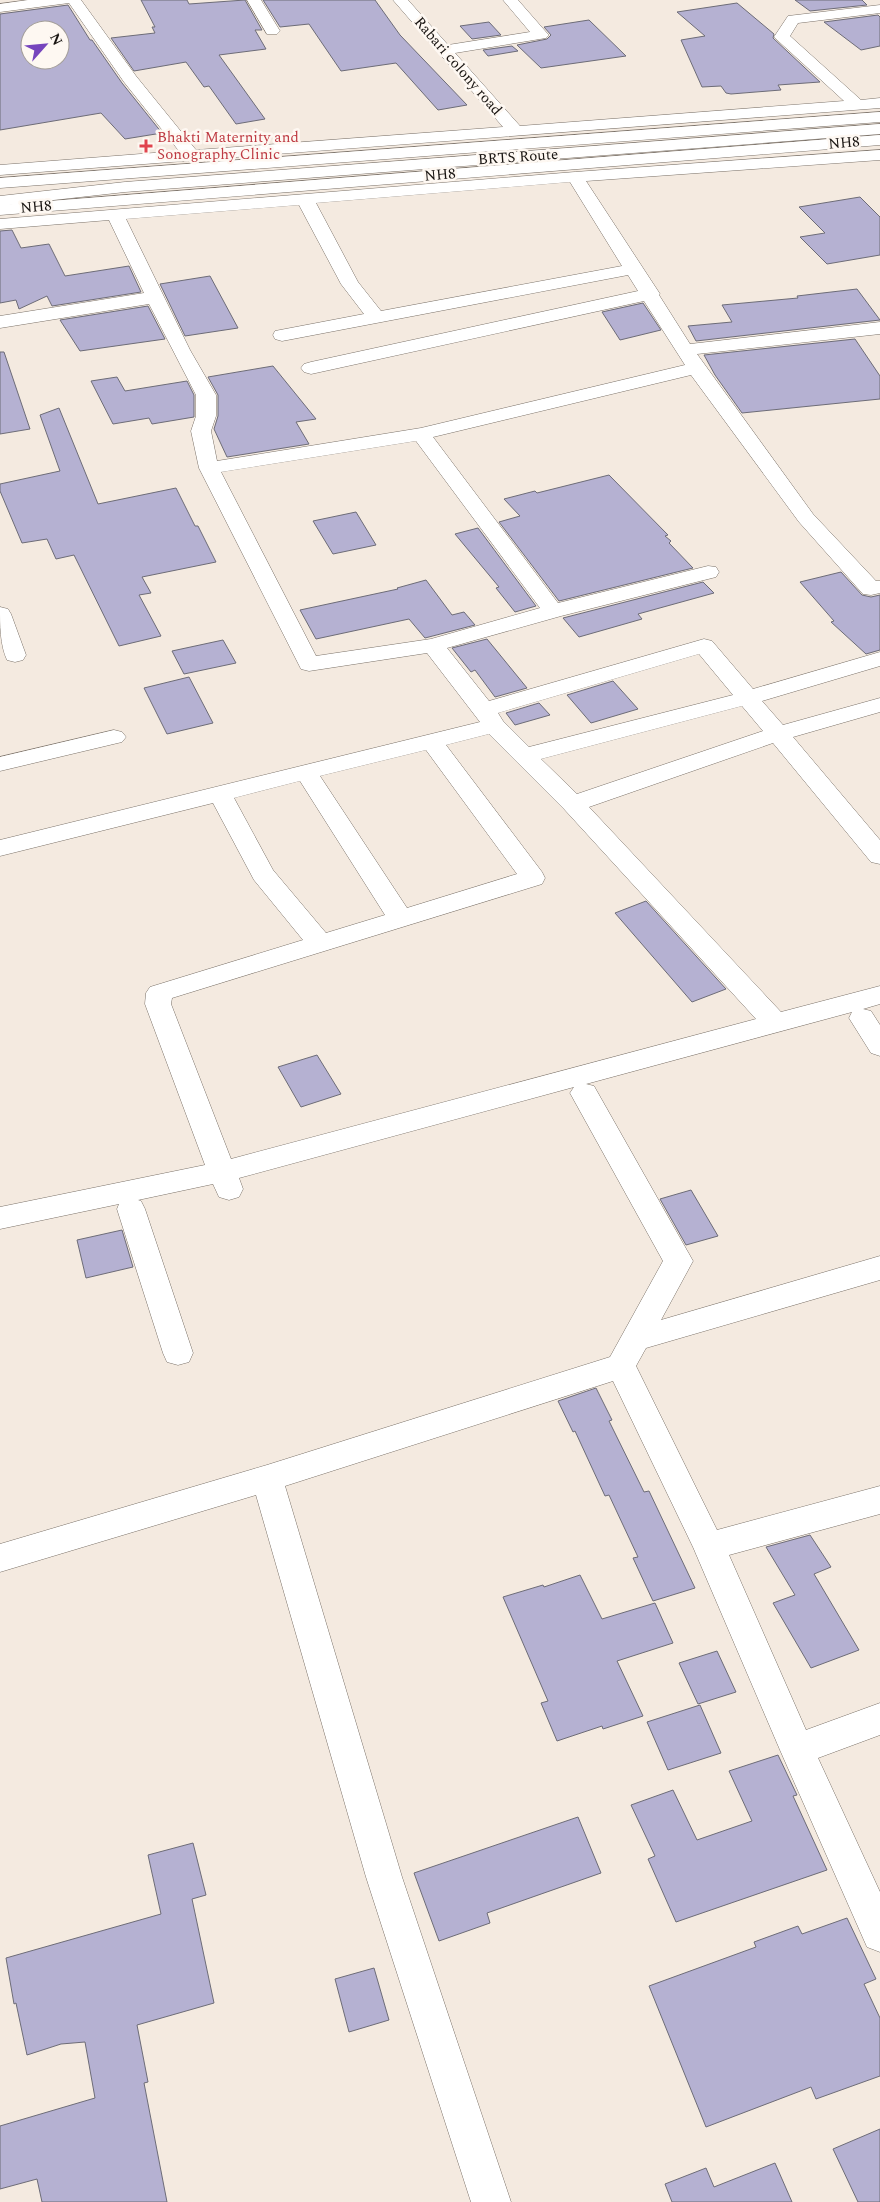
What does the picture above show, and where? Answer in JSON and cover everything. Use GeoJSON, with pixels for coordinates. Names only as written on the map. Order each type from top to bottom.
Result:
{"type":"FeatureCollection","features":[{"type":"Feature","properties":{"kind":"street"},"geometry":{"type":"LineString","coordinates":[[0,8],[64,0]]}},
{"type":"Feature","properties":{"kind":"street"},"geometry":{"type":"LineString","coordinates":[[74,0],[130,79],[191,155]]}},
{"type":"Feature","properties":{"kind":"street"},"geometry":{"type":"LineString","coordinates":[[254,0],[272,30]]}},
{"type":"Feature","properties":{"kind":"street","name":"Rabari colony road"},"geometry":{"type":"LineString","coordinates":[[400,0],[516,131]]}},
{"type":"Feature","properties":{"kind":"street"},"geometry":{"type":"LineString","coordinates":[[444,50],[541,35],[510,0]]}},
{"type":"Feature","properties":{"kind":"street"},"geometry":{"type":"LineString","coordinates":[[858,105],[782,36],[792,18],[880,9]]}},
{"type":"Feature","properties":{"kind":"street"},"geometry":{"type":"LineString","coordinates":[[1,171],[880,103]]}},
{"type":"Feature","properties":{"kind":"street","name":"NH8"},"geometry":{"type":"LineString","coordinates":[[1,171],[880,117]]}},
{"type":"Feature","properties":{"kind":"street","name":"BRTS Route"},"geometry":{"type":"LineString","coordinates":[[125,187],[880,129]]}},
{"type":"Feature","properties":{"kind":"street","name":"NH8"},"geometry":{"type":"LineString","coordinates":[[0,210],[880,140]]}},
{"type":"Feature","properties":{"kind":"street"},"geometry":{"type":"LineString","coordinates":[[0,224],[575,177],[880,155]]}},
{"type":"Feature","properties":{"kind":"street"},"geometry":{"type":"LineString","coordinates":[[575,177],[651,294],[696,368],[806,518],[871,589],[880,587]]}},
{"type":"Feature","properties":{"kind":"street"},"geometry":{"type":"LineString","coordinates":[[0,193],[125,187]]}},
{"type":"Feature","properties":{"kind":"street"},"geometry":{"type":"LineString","coordinates":[[0,201],[125,187]]}},
{"type":"Feature","properties":{"kind":"street"},"geometry":{"type":"LineString","coordinates":[[305,199],[350,284],[376,316]]}},
{"type":"Feature","properties":{"kind":"street"},"geometry":{"type":"LineString","coordinates":[[115,214],[181,350],[206,395],[206,416],[200,431],[209,468],[309,664],[433,645],[552,611],[708,572]]}},
{"type":"Feature","properties":{"kind":"street"},"geometry":{"type":"LineString","coordinates":[[282,335],[633,269]]}},
{"type":"Feature","properties":{"kind":"street"},"geometry":{"type":"LineString","coordinates":[[311,368],[651,294]]}},
{"type":"Feature","properties":{"kind":"street"},"geometry":{"type":"LineString","coordinates":[[0,322],[156,297]]}},
{"type":"Feature","properties":{"kind":"street"},"geometry":{"type":"LineString","coordinates":[[685,350],[880,328]]}},
{"type":"Feature","properties":{"kind":"street"},"geometry":{"type":"LineString","coordinates":[[209,468],[421,434],[696,368]]}},
{"type":"Feature","properties":{"kind":"street"},"geometry":{"type":"LineString","coordinates":[[421,434],[552,611]]}},
{"type":"Feature","properties":{"kind":"street"},"geometry":{"type":"LineString","coordinates":[[0,614],[15,655]]}},
{"type":"Feature","properties":{"kind":"street"},"geometry":{"type":"LineString","coordinates":[[433,645],[489,718],[524,756],[573,804],[775,1023]]}},
{"type":"Feature","properties":{"kind":"street"},"geometry":{"type":"LineString","coordinates":[[0,848],[432,742],[489,718],[704,646],[880,856]]}},
{"type":"Feature","properties":{"kind":"street"},"geometry":{"type":"LineString","coordinates":[[524,756],[748,698],[880,659]]}},
{"type":"Feature","properties":{"kind":"street"},"geometry":{"type":"LineString","coordinates":[[573,804],[778,734],[880,704]]}},
{"type":"Feature","properties":{"kind":"street"},"geometry":{"type":"LineString","coordinates":[[0,764],[114,737]]}},
{"type":"Feature","properties":{"kind":"street"},"geometry":{"type":"LineString","coordinates":[[225,1181],[158,1004],[159,993],[534,878],[432,742]]}},
{"type":"Feature","properties":{"kind":"street"},"geometry":{"type":"LineString","coordinates":[[306,773],[401,918]]}},
{"type":"Feature","properties":{"kind":"street"},"geometry":{"type":"LineString","coordinates":[[220,794],[263,874],[320,943]]}},
{"type":"Feature","properties":{"kind":"street"},"geometry":{"type":"LineString","coordinates":[[0,1236],[131,1209],[775,1023],[880,995]]}},
{"type":"Feature","properties":{"kind":"street"},"geometry":{"type":"LineString","coordinates":[[0,1218],[225,1181],[584,1093],[871,1015],[880,1046]]}},
{"type":"Feature","properties":{"kind":"street"},"geometry":{"type":"LineString","coordinates":[[0,1558],[267,1478],[621,1366],[678,1261],[584,1093]]}},
{"type":"Feature","properties":{"kind":"street"},"geometry":{"type":"LineString","coordinates":[[131,1209],[178,1353]]}},
{"type":"Feature","properties":{"kind":"street"},"geometry":{"type":"LineString","coordinates":[[636,1339],[880,1268]]}},
{"type":"Feature","properties":{"kind":"street"},"geometry":{"type":"LineString","coordinates":[[621,1366],[709,1546],[797,1750],[880,1934]]}},
{"type":"Feature","properties":{"kind":"street"},"geometry":{"type":"LineString","coordinates":[[267,1478],[384,1877],[491,2202]]}},
{"type":"Feature","properties":{"kind":"street"},"geometry":{"type":"LineString","coordinates":[[709,1546],[880,1500]]}},
{"type":"Feature","properties":{"kind":"street"},"geometry":{"type":"LineString","coordinates":[[797,1750],[880,1718]]}},
{"type":"Feature","properties":{"kind":"building"},"geometry":{"type":"Polygon","coordinates":[[[141,0],[187,0],[189,4],[245,0],[262,30],[255,30],[266,49],[219,55],[265,119],[236,124],[209,86],[204,87],[186,62],[134,71],[111,38],[155,33],[152,27],[155,27],[141,0]]]}},
{"type":"Feature","properties":{"kind":"building"},"geometry":{"type":"Polygon","coordinates":[[[263,0],[375,0],[400,35],[467,105],[438,110],[396,63],[341,71],[309,24],[280,27],[263,0]]]}},
{"type":"Feature","properties":{"kind":"building"},"geometry":{"type":"Polygon","coordinates":[[[795,0],[862,0],[867,5],[810,11],[795,0]]]}},
{"type":"Feature","properties":{"kind":"building"},"geometry":{"type":"Polygon","coordinates":[[[737,3],[774,34],[773,38],[820,82],[778,85],[781,90],[731,94],[726,93],[721,86],[702,87],[681,40],[705,36],[677,12],[737,3]]]}},
{"type":"Feature","properties":{"kind":"building"},"geometry":{"type":"Polygon","coordinates":[[[68,5],[90,40],[92,40],[122,83],[162,133],[125,139],[101,113],[0,130],[0,14],[68,5]]]}},
{"type":"Feature","properties":{"kind":"building"},"geometry":{"type":"Polygon","coordinates":[[[878,15],[880,17],[880,46],[861,50],[824,22],[878,15]]]}},
{"type":"Feature","properties":{"kind":"building"},"geometry":{"type":"Polygon","coordinates":[[[589,20],[626,56],[541,68],[517,45],[547,39],[551,35],[544,27],[589,20]]]}},
{"type":"Feature","properties":{"kind":"building"},"geometry":{"type":"Polygon","coordinates":[[[489,22],[501,35],[472,39],[460,26],[489,22]]]}},
{"type":"Feature","properties":{"kind":"building"},"geometry":{"type":"Polygon","coordinates":[[[512,46],[518,51],[488,56],[483,50],[512,46]]]}},
{"type":"Feature","properties":{"kind":"building"},"geometry":{"type":"Polygon","coordinates":[[[860,197],[880,217],[880,255],[827,264],[800,237],[825,233],[799,207],[860,197]]]}},
{"type":"Feature","properties":{"kind":"building"},"geometry":{"type":"Polygon","coordinates":[[[12,230],[21,248],[49,244],[65,276],[129,266],[141,292],[52,306],[47,296],[19,309],[16,300],[0,303],[0,231],[12,230]]]}},
{"type":"Feature","properties":{"kind":"building"},"geometry":{"type":"Polygon","coordinates":[[[210,276],[238,328],[185,336],[160,284],[210,276]]]}},
{"type":"Feature","properties":{"kind":"building"},"geometry":{"type":"Polygon","coordinates":[[[857,289],[880,320],[696,341],[688,326],[732,322],[722,305],[798,298],[797,296],[857,289]]]}},
{"type":"Feature","properties":{"kind":"building"},"geometry":{"type":"Polygon","coordinates":[[[643,303],[661,330],[620,340],[602,312],[643,303]]]}},
{"type":"Feature","properties":{"kind":"building"},"geometry":{"type":"Polygon","coordinates":[[[148,306],[165,339],[80,351],[60,320],[148,306]]]}},
{"type":"Feature","properties":{"kind":"building"},"geometry":{"type":"Polygon","coordinates":[[[855,339],[880,376],[880,399],[742,413],[715,375],[704,355],[855,339]]]}},
{"type":"Feature","properties":{"kind":"building"},"geometry":{"type":"Polygon","coordinates":[[[0,352],[4,352],[30,429],[0,434],[0,352]]]}},
{"type":"Feature","properties":{"kind":"building"},"geometry":{"type":"Polygon","coordinates":[[[273,366],[316,419],[296,422],[309,444],[227,457],[214,429],[218,416],[218,395],[208,377],[273,366]]]}},
{"type":"Feature","properties":{"kind":"building"},"geometry":{"type":"Polygon","coordinates":[[[117,377],[125,391],[187,381],[194,395],[194,417],[152,424],[149,418],[113,424],[91,381],[117,377]]]}},
{"type":"Feature","properties":{"kind":"building"},"geometry":{"type":"Polygon","coordinates":[[[59,408],[98,504],[176,488],[216,562],[142,577],[151,593],[139,595],[161,636],[119,646],[74,555],[56,559],[47,539],[22,543],[0,491],[0,484],[60,471],[40,415],[59,408]]]}},
{"type":"Feature","properties":{"kind":"building"},"geometry":{"type":"Polygon","coordinates":[[[609,475],[668,535],[665,536],[671,541],[669,543],[693,568],[559,601],[499,522],[520,516],[504,499],[535,491],[537,493],[609,475]]]}},
{"type":"Feature","properties":{"kind":"building"},"geometry":{"type":"Polygon","coordinates":[[[356,512],[376,545],[333,554],[313,521],[356,512]]]}},
{"type":"Feature","properties":{"kind":"building"},"geometry":{"type":"Polygon","coordinates":[[[478,528],[536,606],[515,612],[496,588],[499,587],[455,534],[478,528]]]}},
{"type":"Feature","properties":{"kind":"building"},"geometry":{"type":"Polygon","coordinates":[[[841,572],[862,595],[871,597],[880,595],[880,650],[866,654],[831,622],[834,621],[800,582],[841,572]]]}},
{"type":"Feature","properties":{"kind":"building"},"geometry":{"type":"Polygon","coordinates":[[[426,580],[452,615],[464,612],[475,625],[425,638],[409,619],[316,639],[300,610],[398,589],[426,580]]]}},
{"type":"Feature","properties":{"kind":"building"},"geometry":{"type":"Polygon","coordinates":[[[703,582],[714,593],[638,614],[642,619],[579,637],[563,618],[703,582]]]}},
{"type":"Feature","properties":{"kind":"building"},"geometry":{"type":"Polygon","coordinates":[[[487,639],[527,688],[495,697],[475,670],[471,672],[452,648],[487,639]]]}},
{"type":"Feature","properties":{"kind":"building"},"geometry":{"type":"Polygon","coordinates":[[[223,640],[236,663],[184,674],[172,651],[223,640]]]}},
{"type":"Feature","properties":{"kind":"building"},"geometry":{"type":"Polygon","coordinates":[[[189,677],[213,723],[167,734],[144,688],[189,677]]]}},
{"type":"Feature","properties":{"kind":"building"},"geometry":{"type":"Polygon","coordinates":[[[613,681],[638,709],[591,723],[567,695],[613,681]]]}},
{"type":"Feature","properties":{"kind":"building"},"geometry":{"type":"Polygon","coordinates":[[[539,703],[550,715],[515,725],[506,713],[539,703]]]}},
{"type":"Feature","properties":{"kind":"building"},"geometry":{"type":"Polygon","coordinates":[[[646,901],[726,989],[692,1002],[615,913],[646,901]]]}},
{"type":"Feature","properties":{"kind":"building"},"geometry":{"type":"Polygon","coordinates":[[[317,1055],[341,1094],[301,1107],[278,1067],[317,1055]]]}},
{"type":"Feature","properties":{"kind":"building"},"geometry":{"type":"Polygon","coordinates":[[[691,1190],[718,1236],[686,1245],[660,1199],[691,1190]]]}},
{"type":"Feature","properties":{"kind":"building"},"geometry":{"type":"Polygon","coordinates":[[[122,1230],[133,1267],[86,1278],[77,1240],[122,1230]]]}},
{"type":"Feature","properties":{"kind":"building"},"geometry":{"type":"Polygon","coordinates":[[[596,1388],[612,1420],[609,1421],[644,1492],[649,1491],[695,1588],[653,1601],[633,1558],[638,1557],[609,1495],[605,1496],[575,1431],[573,1432],[558,1401],[596,1388]]]}},
{"type":"Feature","properties":{"kind":"building"},"geometry":{"type":"Polygon","coordinates":[[[810,1535],[831,1567],[814,1574],[859,1650],[811,1668],[773,1603],[795,1595],[766,1547],[810,1535]]]}},
{"type":"Feature","properties":{"kind":"building"},"geometry":{"type":"Polygon","coordinates":[[[580,1575],[602,1619],[655,1603],[673,1643],[617,1661],[643,1716],[603,1729],[602,1726],[557,1741],[541,1703],[548,1701],[503,1597],[543,1585],[544,1587],[580,1575]]]}},
{"type":"Feature","properties":{"kind":"building"},"geometry":{"type":"Polygon","coordinates":[[[717,1651],[736,1692],[698,1704],[679,1663],[717,1651]]]}},
{"type":"Feature","properties":{"kind":"building"},"geometry":{"type":"Polygon","coordinates":[[[700,1705],[721,1753],[668,1770],[647,1722],[700,1705]]]}},
{"type":"Feature","properties":{"kind":"building"},"geometry":{"type":"Polygon","coordinates":[[[778,1755],[797,1795],[793,1796],[827,1870],[676,1922],[648,1859],[655,1856],[631,1805],[673,1790],[697,1840],[752,1821],[729,1771],[778,1755]]]}},
{"type":"Feature","properties":{"kind":"building"},"geometry":{"type":"Polygon","coordinates":[[[578,1817],[601,1873],[487,1913],[490,1923],[439,1941],[414,1873],[578,1817]]]}},
{"type":"Feature","properties":{"kind":"building"},"geometry":{"type":"Polygon","coordinates":[[[193,1843],[206,1895],[192,1899],[214,2003],[137,2025],[148,2082],[144,2083],[167,2202],[42,2202],[37,2179],[0,2189],[0,2126],[95,2098],[85,2042],[61,2044],[27,2055],[16,2003],[14,2004],[6,1958],[161,1914],[148,1855],[193,1843]]]}},
{"type":"Feature","properties":{"kind":"building"},"geometry":{"type":"Polygon","coordinates":[[[847,1918],[876,1979],[864,1984],[880,2018],[880,2076],[816,2099],[811,2087],[706,2127],[649,1986],[756,1947],[754,1942],[798,1926],[802,1934],[847,1918]]]}},
{"type":"Feature","properties":{"kind":"building"},"geometry":{"type":"Polygon","coordinates":[[[374,1968],[389,2020],[349,2032],[335,1979],[374,1968]]]}},
{"type":"Feature","properties":{"kind":"building"},"geometry":{"type":"Polygon","coordinates":[[[880,2129],[880,2202],[858,2202],[833,2149],[880,2129]]]}},
{"type":"Feature","properties":{"kind":"building"},"geometry":{"type":"Polygon","coordinates":[[[775,2163],[792,2202],[672,2202],[665,2184],[706,2168],[714,2187],[775,2163]]]}},
{"type":"Feature","properties":{"kind":"place","name":"Bhakti Maternity and Sonography Clinic"},"geometry":{"type":"Point","coordinates":[146,146]}}]}
